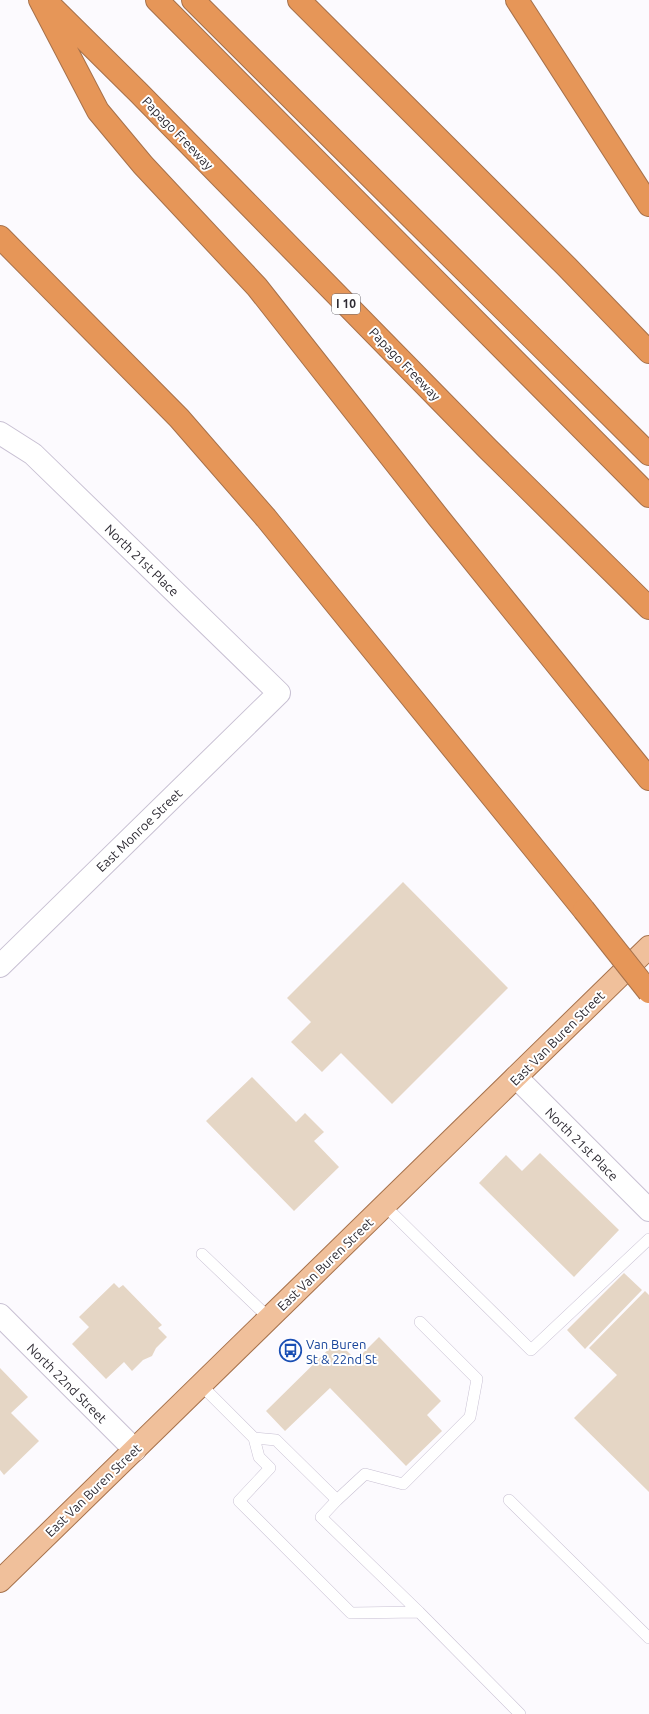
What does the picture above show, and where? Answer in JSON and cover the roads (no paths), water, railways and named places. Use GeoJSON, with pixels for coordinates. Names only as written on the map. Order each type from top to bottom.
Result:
{"type":"FeatureCollection","features":[{"type":"Feature","properties":{"kind":"highway"},"geometry":{"type":"LineString","coordinates":[[40,0],[98,111],[143,165],[257,287],[438,517],[649,779]]}},
{"type":"Feature","properties":{"kind":"highway","name":"Papago Freeway"},"geometry":{"type":"LineString","coordinates":[[44,0],[139,92],[488,449],[649,608]]}},
{"type":"Feature","properties":{"kind":"highway"},"geometry":{"type":"LineString","coordinates":[[157,0],[649,496]]}},
{"type":"Feature","properties":{"kind":"highway"},"geometry":{"type":"LineString","coordinates":[[193,0],[649,454]]}},
{"type":"Feature","properties":{"kind":"highway"},"geometry":{"type":"LineString","coordinates":[[299,0],[567,267],[649,352]]}},
{"type":"Feature","properties":{"kind":"highway"},"geometry":{"type":"LineString","coordinates":[[517,0],[649,205]]}},
{"type":"Feature","properties":{"kind":"highway"},"geometry":{"type":"LineString","coordinates":[[0,237],[179,418],[266,518],[649,992]]}},
{"type":"Feature","properties":{"kind":"main road","name":"East Van Buren Street"},"geometry":{"type":"LineString","coordinates":[[0,1581],[649,947]]}},
{"type":"Feature","properties":{"kind":"street","name":"North 21st Place"},"geometry":{"type":"LineString","coordinates":[[0,433],[33,454],[279,693]]}},
{"type":"Feature","properties":{"kind":"street","name":"East Monroe Street"},"geometry":{"type":"LineString","coordinates":[[0,966],[279,693]]}},
{"type":"Feature","properties":{"kind":"street","name":"North 21st Place"},"geometry":{"type":"LineString","coordinates":[[516,1077],[649,1210]]}},
{"type":"Feature","properties":{"kind":"street","name":"North 22nd Street"},"geometry":{"type":"LineString","coordinates":[[0,1315],[135,1450]]}},
{"type":"Feature","properties":{"kind":"lane"},"geometry":{"type":"LineString","coordinates":[[385,1206],[530,1350],[649,1239]]}},
{"type":"Feature","properties":{"kind":"lane"},"geometry":{"type":"LineString","coordinates":[[202,1254],[269,1318]]}},
{"type":"Feature","properties":{"kind":"lane"},"geometry":{"type":"LineString","coordinates":[[420,1322],[477,1379],[470,1417],[403,1484],[365,1474],[321,1517],[419,1612],[520,1714]]}},
{"type":"Feature","properties":{"kind":"lane"},"geometry":{"type":"LineString","coordinates":[[201,1385],[254,1438],[259,1457],[270,1468],[239,1501],[351,1613],[419,1612]]}},
{"type":"Feature","properties":{"kind":"lane"},"geometry":{"type":"LineString","coordinates":[[254,1438],[276,1440],[337,1500]]}},
{"type":"Feature","properties":{"kind":"lane"},"geometry":{"type":"LineString","coordinates":[[509,1500],[649,1638]]}},
{"type":"Feature","properties":{"kind":"place","name":"Van Buren St & 22nd St"},"geometry":{"type":"Point","coordinates":[290,1351]}}]}
